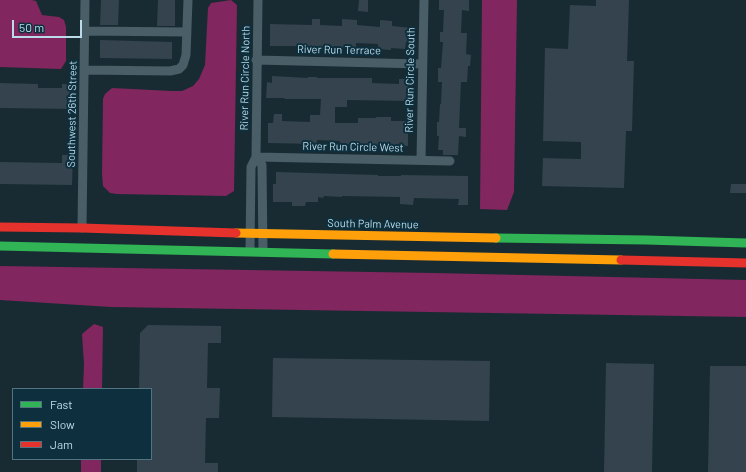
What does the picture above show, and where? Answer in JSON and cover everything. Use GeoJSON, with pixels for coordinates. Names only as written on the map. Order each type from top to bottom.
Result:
{"type":"FeatureCollection","features":[{"type":"Feature","properties":{"kind":"main road","name":"South Palm Avenue"},"geometry":{"type":"LineString","coordinates":[[0,227],[82,228],[250,234],[746,243]]}},
{"type":"Feature","properties":{"kind":"main road"},"geometry":{"type":"LineString","coordinates":[[0,246],[77,249],[250,251],[601,260],[746,262]]}},
{"type":"Feature","properties":{"kind":"street","name":"Southwest 26th Street"},"geometry":{"type":"LineString","coordinates":[[82,228],[85,0]]}},
{"type":"Feature","properties":{"kind":"street"},"geometry":{"type":"LineString","coordinates":[[84,70],[170,71],[179,68],[183,65],[186,55],[188,0]]}},
{"type":"Feature","properties":{"kind":"street","name":"River Run Circle North"},"geometry":{"type":"LineString","coordinates":[[250,251],[251,167],[256,157],[256,60],[258,0]]}},
{"type":"Feature","properties":{"kind":"street","name":"River Run Circle South"},"geometry":{"type":"LineString","coordinates":[[421,160],[424,0]]}},
{"type":"Feature","properties":{"kind":"street"},"geometry":{"type":"LineString","coordinates":[[85,31],[187,32]]}},
{"type":"Feature","properties":{"kind":"street","name":"River Run Terrace"},"geometry":{"type":"LineString","coordinates":[[256,60],[422,64]]}},
{"type":"Feature","properties":{"kind":"street","name":"River Run Circle North"},"geometry":{"type":"LineString","coordinates":[[256,157],[262,165],[263,252]]}},
{"type":"Feature","properties":{"kind":"street","name":"River Run Circle West"},"geometry":{"type":"LineString","coordinates":[[256,157],[450,161]]}},
{"type":"Feature","properties":{"kind":"shaded area"},"geometry":{"type":"Polygon","coordinates":[[[0,0],[36,1],[42,15],[59,17],[64,20],[66,27],[66,61],[61,69],[0,67],[0,0]]]}},
{"type":"Feature","properties":{"kind":"shaded area"},"geometry":{"type":"Polygon","coordinates":[[[231,0],[237,5],[234,191],[226,196],[110,193],[103,186],[102,174],[103,99],[105,94],[112,88],[182,91],[193,86],[199,79],[205,65],[208,8],[211,3],[231,0]]]}},
{"type":"Feature","properties":{"kind":"shaded area"},"geometry":{"type":"Polygon","coordinates":[[[482,0],[517,0],[514,192],[507,210],[480,209],[482,0]]]}},
{"type":"Feature","properties":{"kind":"shaded area"},"geometry":{"type":"Polygon","coordinates":[[[0,266],[746,280],[746,317],[111,307],[0,300],[0,266]]]}},
{"type":"Feature","properties":{"kind":"shaded area"},"geometry":{"type":"Polygon","coordinates":[[[94,324],[103,327],[102,388],[83,388],[84,364],[82,334],[94,324]]]}},
{"type":"Feature","properties":{"kind":"shaded area"},"geometry":{"type":"Polygon","coordinates":[[[81,460],[101,460],[101,472],[81,472],[81,460]]]}},
{"type":"Feature","properties":{"kind":"building"},"geometry":{"type":"Polygon","coordinates":[[[101,0],[119,0],[118,25],[100,25],[101,0]]]}},
{"type":"Feature","properties":{"kind":"building"},"geometry":{"type":"Polygon","coordinates":[[[158,0],[175,0],[175,26],[157,26],[158,0]]]}},
{"type":"Feature","properties":{"kind":"building"},"geometry":{"type":"Polygon","coordinates":[[[359,0],[368,0],[368,12],[358,11],[359,0]]]}},
{"type":"Feature","properties":{"kind":"building"},"geometry":{"type":"Polygon","coordinates":[[[439,0],[469,0],[469,11],[462,10],[461,33],[467,33],[466,54],[471,55],[470,66],[468,66],[467,82],[461,82],[459,128],[466,128],[466,137],[459,136],[458,155],[443,155],[443,150],[438,150],[439,136],[437,136],[437,122],[439,122],[442,82],[438,82],[438,68],[441,68],[443,42],[440,42],[440,32],[443,32],[444,10],[439,10],[439,0]]]}},
{"type":"Feature","properties":{"kind":"building"},"geometry":{"type":"Polygon","coordinates":[[[596,0],[629,0],[627,61],[634,61],[632,131],[626,131],[624,188],[542,186],[543,158],[581,159],[581,142],[543,141],[545,48],[568,49],[570,5],[596,6],[596,0]]]}},
{"type":"Feature","properties":{"kind":"building"},"geometry":{"type":"Polygon","coordinates":[[[312,19],[320,19],[320,25],[342,26],[342,19],[357,20],[357,25],[380,27],[380,20],[392,21],[392,26],[412,28],[411,43],[406,42],[405,49],[391,48],[391,50],[378,49],[378,44],[356,43],[356,48],[270,46],[270,24],[312,25],[312,19]]]}},
{"type":"Feature","properties":{"kind":"building"},"geometry":{"type":"Polygon","coordinates":[[[100,40],[172,42],[172,59],[100,58],[100,40]]]}},
{"type":"Feature","properties":{"kind":"building"},"geometry":{"type":"Polygon","coordinates":[[[272,76],[308,78],[372,78],[372,83],[399,84],[399,79],[408,79],[408,101],[347,100],[347,107],[335,107],[335,123],[358,123],[358,118],[376,117],[391,117],[391,121],[408,121],[408,146],[340,144],[340,141],[317,140],[317,144],[268,143],[268,123],[273,123],[274,114],[282,114],[282,121],[310,122],[310,115],[320,115],[321,99],[266,98],[267,82],[272,83],[272,76]]]}},
{"type":"Feature","properties":{"kind":"building"},"geometry":{"type":"Polygon","coordinates":[[[0,83],[38,84],[38,88],[62,88],[62,84],[75,85],[74,109],[0,108],[0,83]]]}},
{"type":"Feature","properties":{"kind":"building"},"geometry":{"type":"Polygon","coordinates":[[[62,155],[73,155],[72,185],[0,184],[0,162],[62,163],[62,155]]]}},
{"type":"Feature","properties":{"kind":"building"},"geometry":{"type":"Polygon","coordinates":[[[276,172],[378,176],[468,176],[468,205],[458,205],[459,199],[414,198],[413,205],[400,204],[400,197],[324,196],[323,198],[318,197],[318,202],[306,202],[305,206],[292,206],[292,202],[273,202],[273,184],[276,184],[276,172]]]}},
{"type":"Feature","properties":{"kind":"building"},"geometry":{"type":"Polygon","coordinates":[[[731,184],[746,184],[746,193],[730,193],[731,184]]]}},
{"type":"Feature","properties":{"kind":"building"},"geometry":{"type":"Polygon","coordinates":[[[148,325],[221,326],[221,343],[208,343],[207,388],[220,388],[219,418],[206,418],[205,463],[218,463],[218,472],[137,472],[137,460],[152,460],[152,388],[139,388],[140,333],[148,325]]]}},
{"type":"Feature","properties":{"kind":"building"},"geometry":{"type":"Polygon","coordinates":[[[273,358],[490,361],[489,421],[272,417],[273,358]]]}},
{"type":"Feature","properties":{"kind":"building"},"geometry":{"type":"Polygon","coordinates":[[[606,363],[654,364],[652,472],[604,472],[606,363]]]}},
{"type":"Feature","properties":{"kind":"building"},"geometry":{"type":"Polygon","coordinates":[[[710,366],[746,366],[746,472],[708,472],[710,366]]]}},
{"type":"Feature","properties":{"kind":"traffic: fast"},"geometry":{"type":"LineString","coordinates":[[496,238],[746,243]]}},
{"type":"Feature","properties":{"kind":"traffic: fast"},"geometry":{"type":"LineString","coordinates":[[0,246],[333,254]]}},
{"type":"Feature","properties":{"kind":"traffic: slow"},"geometry":{"type":"LineString","coordinates":[[236,233],[496,238]]}},
{"type":"Feature","properties":{"kind":"traffic: slow"},"geometry":{"type":"LineString","coordinates":[[333,254],[621,260]]}},
{"type":"Feature","properties":{"kind":"traffic: jam"},"geometry":{"type":"LineString","coordinates":[[0,227],[236,233]]}},
{"type":"Feature","properties":{"kind":"traffic: jam"},"geometry":{"type":"LineString","coordinates":[[621,260],[746,263]]}}]}
